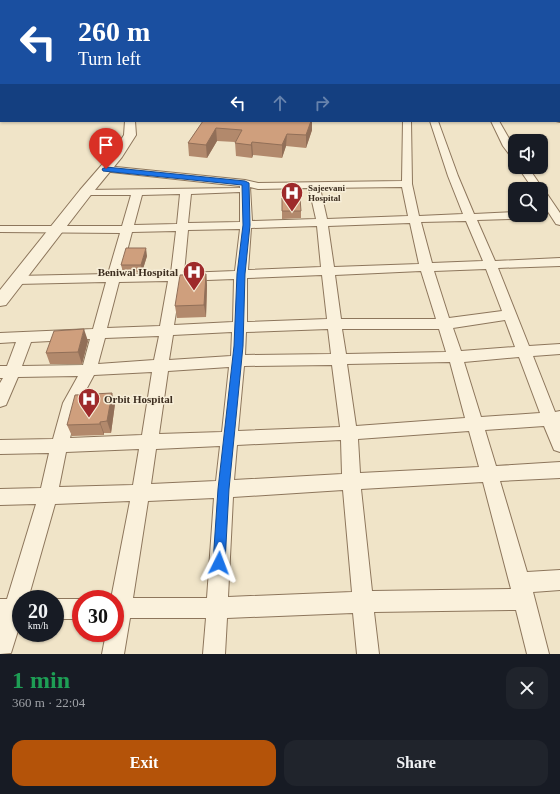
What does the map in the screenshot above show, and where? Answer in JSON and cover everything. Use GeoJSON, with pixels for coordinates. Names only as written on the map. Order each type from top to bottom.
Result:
{"type":"FeatureCollection","features":[{"type":"Feature","properties":{"kind":"street"},"geometry":{"type":"LineString","coordinates":[[2,0],[8,0]]}},
{"type":"Feature","properties":{"kind":"street"},"geometry":{"type":"LineString","coordinates":[[0,301],[118,154],[130,134],[130,122]]}},
{"type":"Feature","properties":{"kind":"street"},"geometry":{"type":"LineString","coordinates":[[407,122],[407,184],[414,219],[426,266],[475,424],[523,591],[538,654]]}},
{"type":"Feature","properties":{"kind":"street"},"geometry":{"type":"LineString","coordinates":[[434,122],[453,176],[490,264],[509,315],[555,418],[560,444]]}},
{"type":"Feature","properties":{"kind":"street"},"geometry":{"type":"LineString","coordinates":[[496,122],[508,146]]}},
{"type":"Feature","properties":{"kind":"street"},"geometry":{"type":"LineString","coordinates":[[106,169],[250,186]]}},
{"type":"Feature","properties":{"kind":"street"},"geometry":{"type":"LineString","coordinates":[[85,194],[186,191],[250,186],[407,184]]}},
{"type":"Feature","properties":{"kind":"street"},"geometry":{"type":"LineString","coordinates":[[314,185],[322,223],[349,433],[351,481],[368,654]]}},
{"type":"Feature","properties":{"kind":"street"},"geometry":{"type":"LineString","coordinates":[[214,654],[224,489],[237,361],[241,274],[250,186]]}},
{"type":"Feature","properties":{"kind":"street"},"geometry":{"type":"LineString","coordinates":[[122,590],[141,492],[162,366],[176,276],[186,191]]}},
{"type":"Feature","properties":{"kind":"street"},"geometry":{"type":"LineString","coordinates":[[18,590],[48,496],[59,446],[71,403],[88,370],[137,192]]}},
{"type":"Feature","properties":{"kind":"street"},"geometry":{"type":"LineString","coordinates":[[548,203],[558,217]]}},
{"type":"Feature","properties":{"kind":"street"},"geometry":{"type":"LineString","coordinates":[[0,229],[57,230],[182,228],[508,216]]}},
{"type":"Feature","properties":{"kind":"street"},"geometry":{"type":"LineString","coordinates":[[548,216],[558,217]]}},
{"type":"Feature","properties":{"kind":"street"},"geometry":{"type":"LineString","coordinates":[[17,280],[241,274],[560,262]]}},
{"type":"Feature","properties":{"kind":"street"},"geometry":{"type":"LineString","coordinates":[[0,338],[239,327],[335,324],[444,324],[509,315]]}},
{"type":"Feature","properties":{"kind":"street"},"geometry":{"type":"LineString","coordinates":[[0,401],[6,371],[25,337]]}},
{"type":"Feature","properties":{"kind":"street"},"geometry":{"type":"LineString","coordinates":[[6,371],[88,370],[237,361],[455,357],[524,350],[560,349]]}},
{"type":"Feature","properties":{"kind":"street"},"geometry":{"type":"LineString","coordinates":[[0,447],[59,446],[349,433],[555,418]]}},
{"type":"Feature","properties":{"kind":"street"},"geometry":{"type":"LineString","coordinates":[[0,497],[224,489],[560,470]]}},
{"type":"Feature","properties":{"kind":"street"},"geometry":{"type":"LineString","coordinates":[[124,608],[216,608],[364,602],[523,591],[560,580]]}},
{"type":"Feature","properties":{"kind":"street"},"geometry":{"type":"LineString","coordinates":[[0,653],[12,610]]}},
{"type":"Feature","properties":{"kind":"street"},"geometry":{"type":"LineString","coordinates":[[113,654],[114,642]]}},
{"type":"Feature","properties":{"kind":"building"},"geometry":{"type":"Polygon","coordinates":[[[202,122],[311,122],[306,135],[287,134],[282,145],[252,142],[251,145],[235,143],[242,130],[216,128],[206,145],[188,143],[202,122]]]}},
{"type":"Feature","properties":{"kind":"building"},"geometry":{"type":"Polygon","coordinates":[[[282,198],[300,198],[301,211],[282,211],[282,198]]]}},
{"type":"Feature","properties":{"kind":"building"},"geometry":{"type":"Polygon","coordinates":[[[126,248],[146,248],[141,265],[121,265],[126,248]]]}},
{"type":"Feature","properties":{"kind":"building"},"geometry":{"type":"Polygon","coordinates":[[[206,274],[204,305],[175,306],[180,275],[206,274]]]}},
{"type":"Feature","properties":{"kind":"building"},"geometry":{"type":"Polygon","coordinates":[[[84,329],[78,352],[46,353],[54,331],[84,329]]]}},
{"type":"Feature","properties":{"kind":"building"},"geometry":{"type":"Polygon","coordinates":[[[112,393],[107,421],[100,422],[100,424],[67,425],[75,395],[112,393]]]}},
{"type":"Feature","properties":{"kind":"place","name":"Sajeevani Hospital"},"geometry":{"type":"Point","coordinates":[292,212]}},
{"type":"Feature","properties":{"kind":"place","name":"Beniwal Hospital"},"geometry":{"type":"Point","coordinates":[194,292]}},
{"type":"Feature","properties":{"kind":"place","name":"Orbit Hospital"},"geometry":{"type":"Point","coordinates":[89,418]}},
{"type":"Feature","properties":{"kind":"route"},"geometry":{"type":"LineString","coordinates":[[106,169],[245,183],[246,225],[241,274],[239,346],[224,489],[219,563]]}}]}
